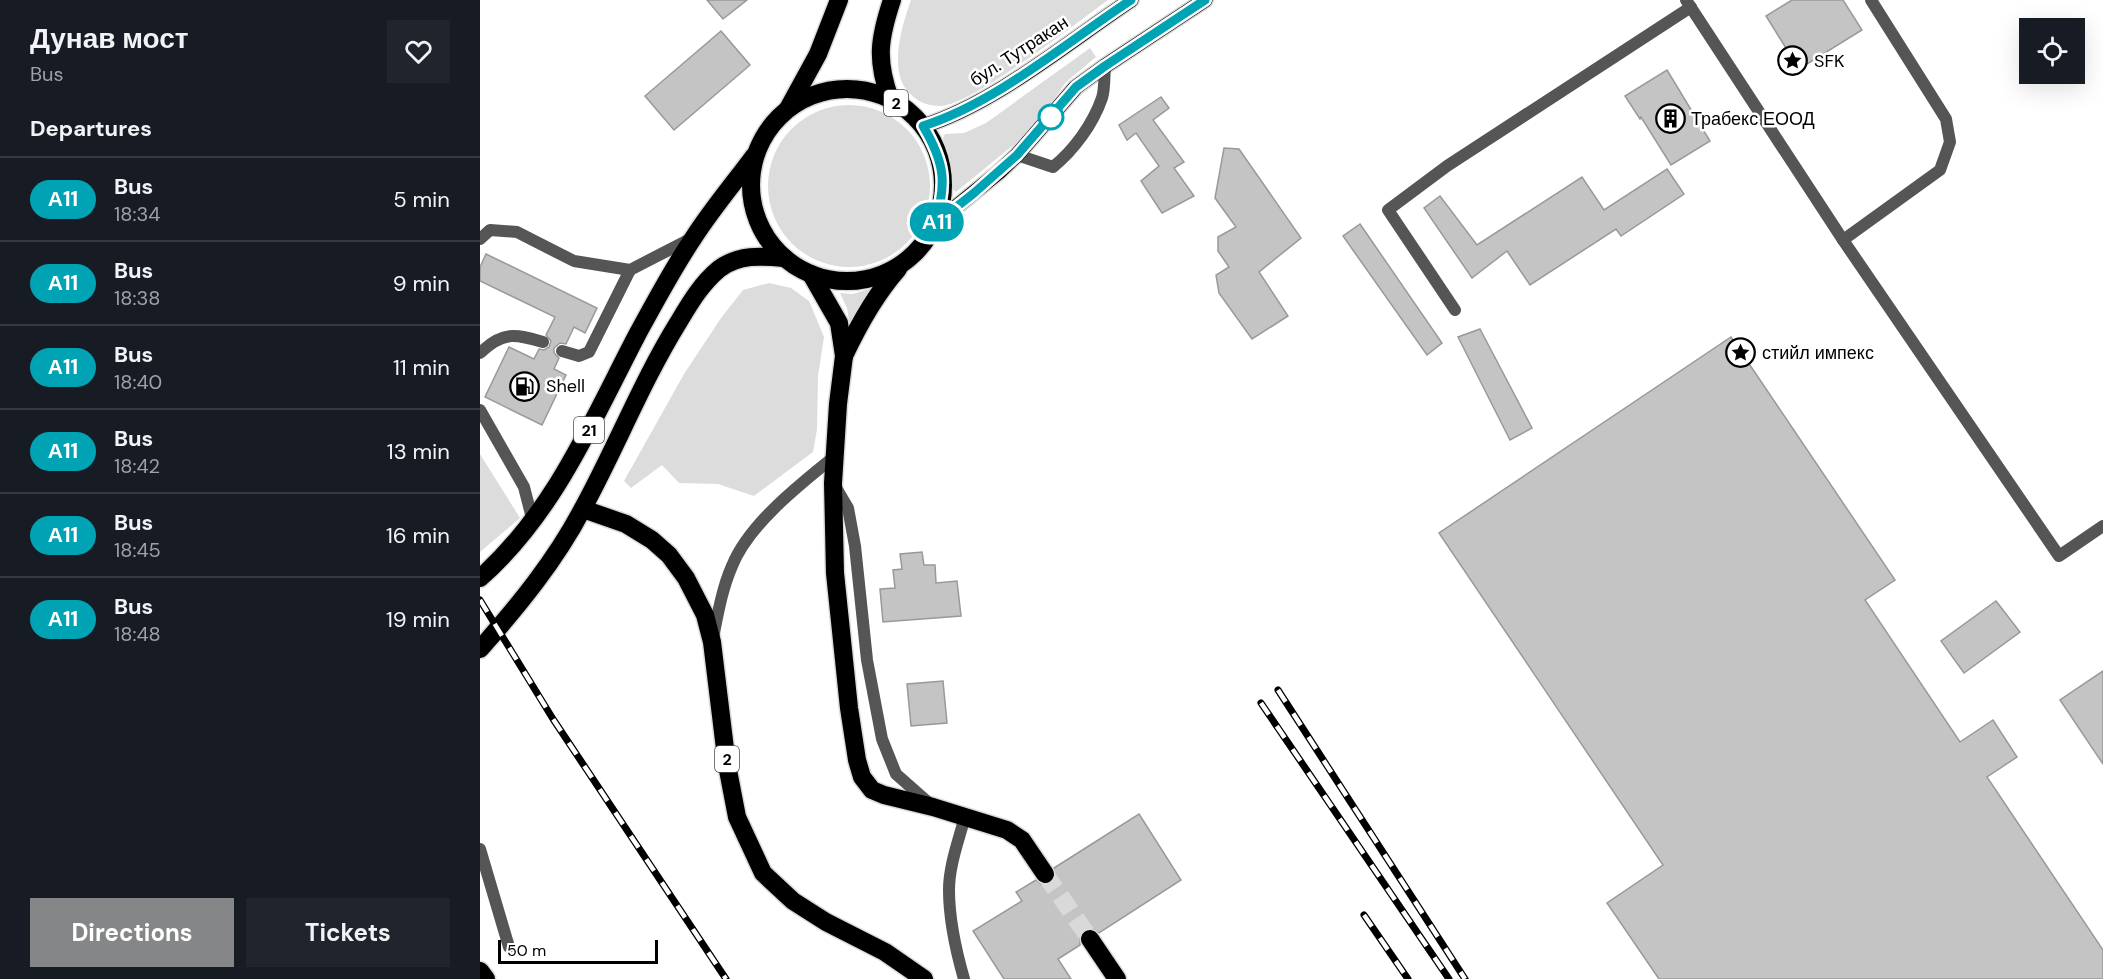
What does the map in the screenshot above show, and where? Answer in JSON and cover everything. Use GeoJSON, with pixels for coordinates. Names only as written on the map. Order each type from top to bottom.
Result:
{"type":"FeatureCollection","features":[{"type":"Feature","properties":{"kind":"highway","name":"2"},"geometry":{"type":"LineString","coordinates":[[789,108],[818,54],[839,0]]}},
{"type":"Feature","properties":{"kind":"highway","name":"2"},"geometry":{"type":"LineString","coordinates":[[890,99],[883,80],[880,46],[892,0]]}},
{"type":"Feature","properties":{"kind":"highway","name":"2"},"geometry":{"type":"LineString","coordinates":[[838,89],[865,90],[890,99],[908,111],[923,126],[936,149],[942,174],[942,199],[935,224],[922,244],[906,261],[884,273],[860,280],[835,280],[811,274],[784,258],[766,237],[754,211],[750,183],[755,155],[768,129],[789,108],[812,95],[838,89]]}},
{"type":"Feature","properties":{"kind":"highway","name":"21"},"geometry":{"type":"LineString","coordinates":[[480,578],[533,522],[555,490],[638,334],[693,237],[755,155]]}},
{"type":"Feature","properties":{"kind":"highway","name":"2"},"geometry":{"type":"LineString","coordinates":[[480,649],[525,598],[558,553],[666,342],[699,288],[720,268],[738,259],[755,255],[784,258]]}},
{"type":"Feature","properties":{"kind":"highway"},"geometry":{"type":"LineString","coordinates":[[844,356],[860,321],[881,288],[906,261]]}},
{"type":"Feature","properties":{"kind":"highway","name":"2"},"geometry":{"type":"LineString","coordinates":[[811,274],[839,322],[844,356],[833,483],[835,573],[856,760],[862,777],[872,790],[1007,830],[1022,840],[1045,874]]}},
{"type":"Feature","properties":{"kind":"highway","name":"2"},"geometry":{"type":"LineString","coordinates":[[583,508],[626,524],[652,540],[669,555],[686,578],[705,615],[712,642],[727,765],[737,817],[763,873],[793,901],[826,922],[885,952],[924,979]]}},
{"type":"Feature","properties":{"kind":"highway"},"geometry":{"type":"LineString","coordinates":[[1090,939],[1117,979]]}},
{"type":"Feature","properties":{"kind":"highway"},"geometry":{"type":"LineString","coordinates":[[480,971],[486,979]]}},
{"type":"Feature","properties":{"kind":"main road","name":"бул. Тутракан"},"geometry":{"type":"LineString","coordinates":[[923,126],[963,111],[1006,85],[1131,0]]}},
{"type":"Feature","properties":{"kind":"main road"},"geometry":{"type":"LineString","coordinates":[[935,224],[1017,155],[1076,87],[1205,0]]}},
{"type":"Feature","properties":{"kind":"street"},"geometry":{"type":"LineString","coordinates":[[1843,240],[1941,170],[1950,142],[1946,119],[1871,0]]}},
{"type":"Feature","properties":{"kind":"street"},"geometry":{"type":"LineString","coordinates":[[1455,310],[1388,210],[1447,166],[1688,4],[1843,240],[2059,556],[2103,526]]}},
{"type":"Feature","properties":{"kind":"street"},"geometry":{"type":"LineString","coordinates":[[1017,155],[1053,167],[1068,155],[1086,129],[1103,97],[1105,66]]}},
{"type":"Feature","properties":{"kind":"street"},"geometry":{"type":"LineString","coordinates":[[480,239],[490,230],[517,232],[574,261],[630,270]]}},
{"type":"Feature","properties":{"kind":"street"},"geometry":{"type":"LineString","coordinates":[[562,351],[579,356],[589,352],[630,270],[693,237]]}},
{"type":"Feature","properties":{"kind":"street"},"geometry":{"type":"LineString","coordinates":[[480,353],[490,343],[515,334],[543,342]]}},
{"type":"Feature","properties":{"kind":"street"},"geometry":{"type":"LineString","coordinates":[[480,410],[524,487],[533,522]]}},
{"type":"Feature","properties":{"kind":"street"},"geometry":{"type":"LineString","coordinates":[[712,642],[723,590],[732,564],[752,531],[835,456]]}},
{"type":"Feature","properties":{"kind":"street"},"geometry":{"type":"LineString","coordinates":[[833,483],[848,508],[855,546],[867,660],[882,739],[896,774],[933,807]]}},
{"type":"Feature","properties":{"kind":"street"},"geometry":{"type":"LineString","coordinates":[[964,979],[951,912],[949,889],[951,870],[965,816]]}},
{"type":"Feature","properties":{"kind":"street"},"geometry":{"type":"LineString","coordinates":[[480,849],[509,946]]}},
{"type":"Feature","properties":{"kind":"shaded area"},"geometry":{"type":"Polygon","coordinates":[[[911,0],[1108,0],[1000,78],[956,102],[941,106],[917,100],[901,80],[898,69],[899,45],[911,0]]]}},
{"type":"Feature","properties":{"kind":"shaded area"},"geometry":{"type":"Polygon","coordinates":[[[1090,48],[1096,57],[1066,82],[1033,129],[956,192],[951,188],[951,165],[943,138],[945,134],[964,133],[986,123],[1090,48]]]}},
{"type":"Feature","properties":{"kind":"shaded area"},"geometry":{"type":"Polygon","coordinates":[[[849,105],[880,111],[906,129],[924,155],[930,186],[924,217],[906,243],[880,261],[849,267],[818,261],[792,243],[774,217],[768,186],[774,155],[792,129],[818,111],[849,105]]]}},
{"type":"Feature","properties":{"kind":"shaded area"},"geometry":{"type":"Polygon","coordinates":[[[769,283],[791,288],[809,301],[824,337],[818,376],[817,429],[813,452],[754,496],[718,484],[679,483],[662,465],[631,488],[624,481],[684,374],[721,318],[743,290],[769,283]]]}},
{"type":"Feature","properties":{"kind":"shaded area"},"geometry":{"type":"Polygon","coordinates":[[[873,288],[861,304],[850,326],[847,308],[840,293],[853,294],[873,288]]]}},
{"type":"Feature","properties":{"kind":"shaded area"},"geometry":{"type":"Polygon","coordinates":[[[480,454],[520,518],[480,552],[480,454]]]}},
{"type":"Feature","properties":{"kind":"building"},"geometry":{"type":"Polygon","coordinates":[[[707,0],[747,0],[723,19],[707,0]]]}},
{"type":"Feature","properties":{"kind":"building"},"geometry":{"type":"Polygon","coordinates":[[[1792,0],[1843,0],[1862,30],[1799,69],[1766,16],[1792,0]]]}},
{"type":"Feature","properties":{"kind":"building"},"geometry":{"type":"Polygon","coordinates":[[[721,31],[750,65],[674,130],[645,96],[721,31]]]}},
{"type":"Feature","properties":{"kind":"building","name":"Трабекс ЕООД"},"geometry":{"type":"Polygon","coordinates":[[[1667,70],[1710,141],[1671,165],[1625,96],[1667,70]]]}},
{"type":"Feature","properties":{"kind":"building"},"geometry":{"type":"Polygon","coordinates":[[[1161,97],[1169,108],[1153,120],[1184,162],[1174,168],[1194,196],[1162,213],[1141,181],[1159,166],[1136,133],[1127,140],[1119,125],[1161,97]]]}},
{"type":"Feature","properties":{"kind":"building"},"geometry":{"type":"Polygon","coordinates":[[[1224,148],[1239,149],[1301,238],[1259,272],[1288,316],[1252,339],[1219,293],[1216,275],[1229,267],[1218,251],[1218,237],[1236,227],[1215,198],[1224,148]]]}},
{"type":"Feature","properties":{"kind":"building"},"geometry":{"type":"Polygon","coordinates":[[[1667,169],[1684,194],[1621,236],[1616,229],[1530,285],[1507,251],[1472,278],[1424,208],[1440,196],[1477,245],[1582,177],[1604,210],[1667,169]]]}},
{"type":"Feature","properties":{"kind":"building"},"geometry":{"type":"Polygon","coordinates":[[[1360,224],[1442,343],[1427,355],[1343,236],[1360,224]]]}},
{"type":"Feature","properties":{"kind":"building"},"geometry":{"type":"Polygon","coordinates":[[[486,254],[597,308],[585,333],[574,327],[566,344],[560,343],[554,348],[554,353],[559,358],[554,369],[566,375],[542,425],[485,397],[509,347],[534,359],[539,349],[544,350],[549,347],[551,341],[546,335],[555,317],[480,281],[480,267],[486,254]]]}},
{"type":"Feature","properties":{"kind":"building"},"geometry":{"type":"Polygon","coordinates":[[[1480,329],[1532,428],[1510,440],[1458,337],[1480,329]]]}},
{"type":"Feature","properties":{"kind":"building"},"geometry":{"type":"Polygon","coordinates":[[[1731,337],[1895,580],[1865,600],[1960,742],[1993,720],[2017,757],[1987,777],[2103,950],[2103,979],[1659,979],[1607,903],[1663,865],[1439,533],[1731,337]]]}},
{"type":"Feature","properties":{"kind":"building"},"geometry":{"type":"Polygon","coordinates":[[[922,552],[924,565],[935,565],[936,583],[957,581],[961,616],[883,622],[880,589],[895,588],[893,570],[902,569],[900,554],[922,552]]]}},
{"type":"Feature","properties":{"kind":"building"},"geometry":{"type":"Polygon","coordinates":[[[1996,601],[2020,632],[1964,673],[1941,641],[1996,601]]]}},
{"type":"Feature","properties":{"kind":"building"},"geometry":{"type":"Polygon","coordinates":[[[2103,671],[2103,764],[2060,700],[2103,671]]]}},
{"type":"Feature","properties":{"kind":"building"},"geometry":{"type":"Polygon","coordinates":[[[943,681],[947,723],[911,726],[907,684],[943,681]]]}},
{"type":"Feature","properties":{"kind":"building"},"geometry":{"type":"Polygon","coordinates":[[[1139,814],[1181,880],[1099,933],[1090,928],[1083,930],[1080,935],[1080,945],[1058,959],[1071,979],[1004,979],[973,931],[1022,901],[1016,892],[1036,880],[1041,884],[1051,884],[1055,878],[1054,868],[1139,814]]]}},
{"type":"Feature","properties":{"kind":"tunnel"},"geometry":{"type":"LineString","coordinates":[[1045,874],[1090,939]]}},
{"type":"Feature","properties":{"kind":"railway"},"geometry":{"type":"LineString","coordinates":[[480,600],[553,719],[726,979]]}},
{"type":"Feature","properties":{"kind":"railway"},"geometry":{"type":"LineString","coordinates":[[1278,690],[1465,979]]}},
{"type":"Feature","properties":{"kind":"railway"},"geometry":{"type":"LineString","coordinates":[[1261,703],[1449,979]]}},
{"type":"Feature","properties":{"kind":"railway"},"geometry":{"type":"LineString","coordinates":[[1364,915],[1408,979]]}},
{"type":"Feature","properties":{"kind":"bus line","name":"А11"},"geometry":{"type":"LineString","coordinates":[[1131,0],[1006,85],[963,111],[923,126],[936,149],[942,174],[942,199],[935,224],[1017,155],[1076,87],[1205,0]]}},
{"type":"Feature","properties":{"kind":"place","name":"SFK"},"geometry":{"type":"Point","coordinates":[1793,61]}},
{"type":"Feature","properties":{"kind":"place","name":"Трабекс ЕООД"},"geometry":{"type":"Point","coordinates":[1670,119]}},
{"type":"Feature","properties":{"kind":"place","name":"стийл импекс"},"geometry":{"type":"Point","coordinates":[1741,353]}},
{"type":"Feature","properties":{"kind":"place","name":"Shell"},"geometry":{"type":"Point","coordinates":[525,386]}}]}
